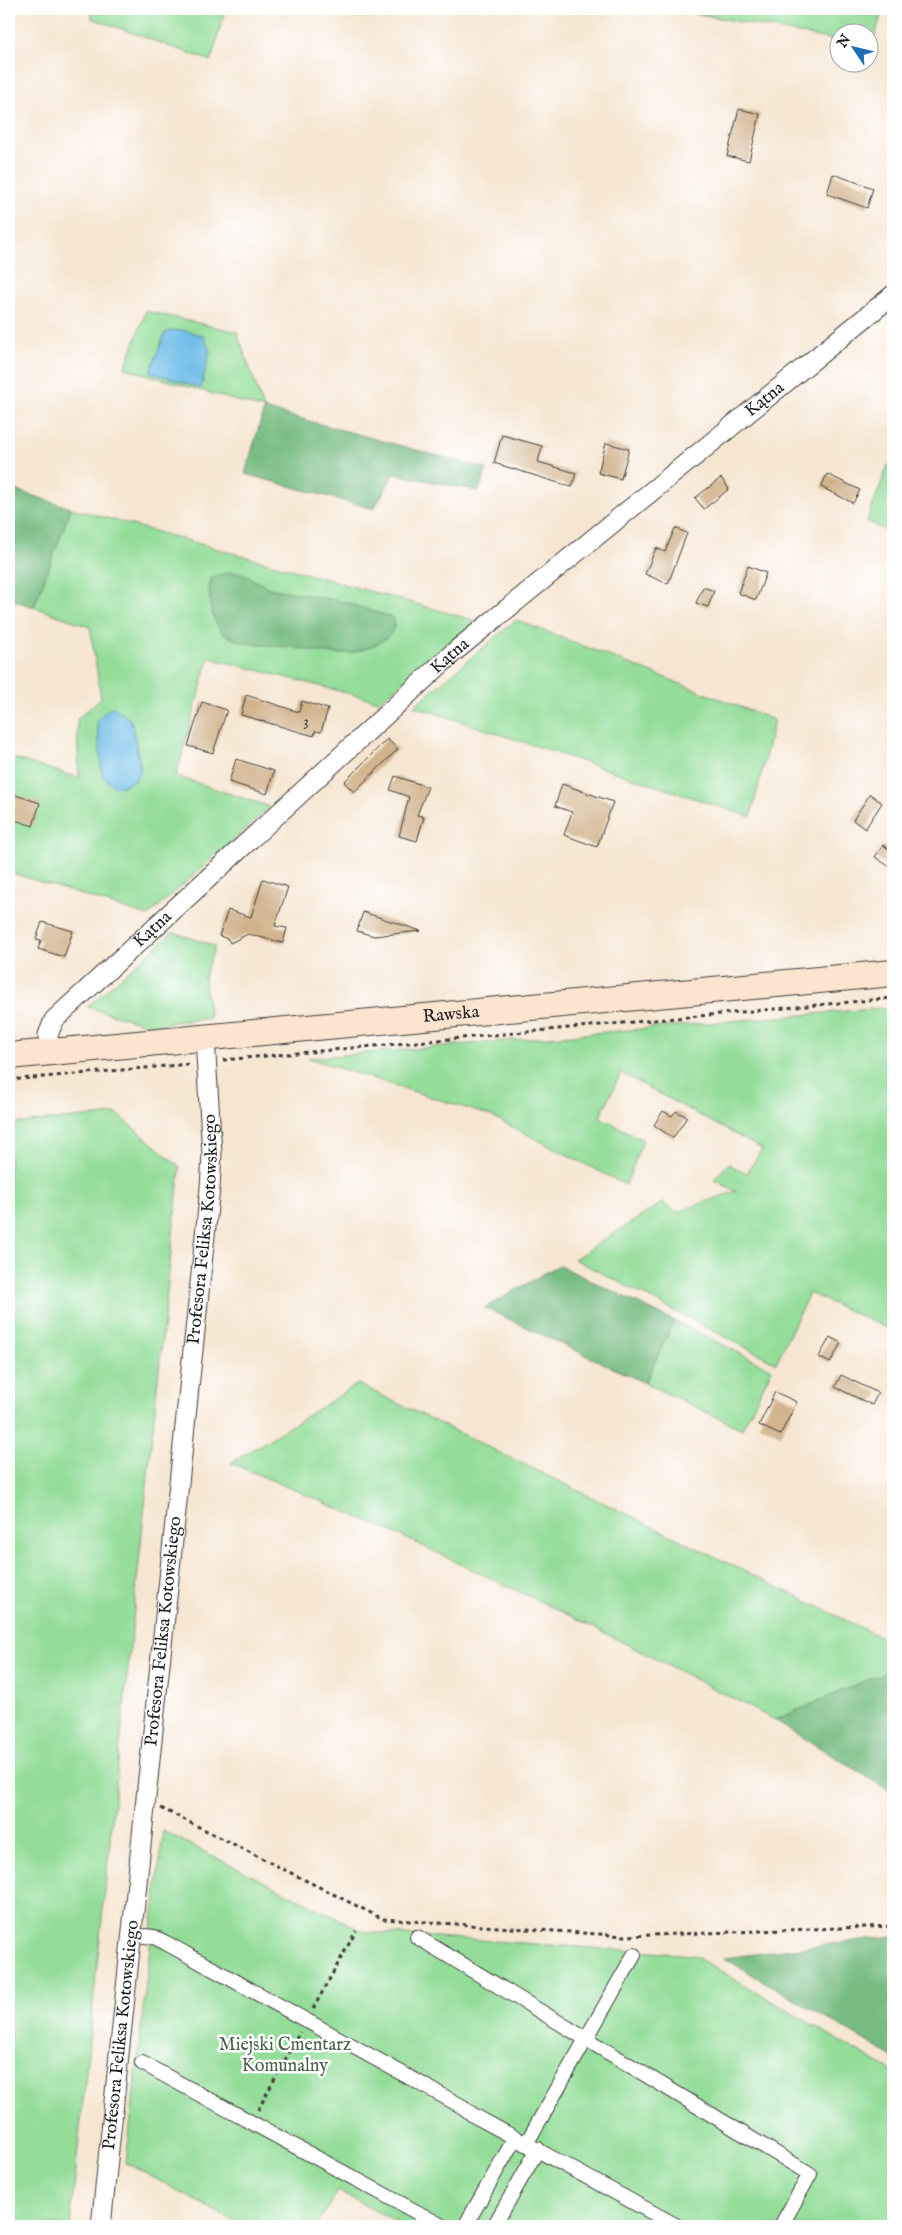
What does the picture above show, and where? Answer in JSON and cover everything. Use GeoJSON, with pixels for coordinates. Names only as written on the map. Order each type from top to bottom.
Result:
{"type":"FeatureCollection","features":[{"type":"Feature","properties":{"kind":"main road","name":"Rawska"},"geometry":{"type":"LineString","coordinates":[[9,1056],[49,1053],[206,1050],[893,973]]}},
{"type":"Feature","properties":{"kind":"street","name":"Kątna"},"geometry":{"type":"LineString","coordinates":[[49,1053],[48,1035],[54,1020],[454,652],[893,295]]}},
{"type":"Feature","properties":{"kind":"street","name":"Profesora Feliksa Kotowskiego"},"geometry":{"type":"LineString","coordinates":[[100,2226],[210,1188],[212,1154],[206,1050]]}},
{"type":"Feature","properties":{"kind":"street"},"geometry":{"type":"LineString","coordinates":[[144,1936],[154,1937],[191,1957],[463,2107],[473,2115],[677,2226]]}},
{"type":"Feature","properties":{"kind":"street"},"geometry":{"type":"LineString","coordinates":[[417,1937],[810,2174],[781,2226]]}},
{"type":"Feature","properties":{"kind":"street"},"geometry":{"type":"LineString","coordinates":[[466,2226],[526,2144],[634,1955]]}},
{"type":"Feature","properties":{"kind":"street"},"geometry":{"type":"LineString","coordinates":[[142,2063],[442,2226]]}},
{"type":"Feature","properties":{"kind":"street"},"geometry":{"type":"LineString","coordinates":[[494,2226],[526,2144]]}},
{"type":"Feature","properties":{"kind":"path"},"geometry":{"type":"LineString","coordinates":[[9,1080],[57,1077],[206,1050],[893,998]]}},
{"type":"Feature","properties":{"kind":"path"},"geometry":{"type":"LineString","coordinates":[[145,1800],[383,1919],[626,1936],[893,1926]]}},
{"type":"Feature","properties":{"kind":"green space"},"geometry":{"type":"Polygon","coordinates":[[[94,9],[225,9],[211,61],[91,18],[94,9]]]}},
{"type":"Feature","properties":{"kind":"green space"},"geometry":{"type":"Polygon","coordinates":[[[673,9],[883,10],[879,22],[830,22],[830,39],[673,9]]]}},
{"type":"Feature","properties":{"kind":"green space"},"geometry":{"type":"Polygon","coordinates":[[[146,311],[237,332],[264,409],[125,368],[146,311]]]}},
{"type":"Feature","properties":{"kind":"green space"},"geometry":{"type":"Polygon","coordinates":[[[264,409],[487,469],[479,491],[394,474],[374,509],[245,474],[264,409]]]}},
{"type":"Feature","properties":{"kind":"green space"},"geometry":{"type":"Polygon","coordinates":[[[888,465],[893,468],[893,535],[867,521],[888,465]]]}},
{"type":"Feature","properties":{"kind":"green space"},"geometry":{"type":"Polygon","coordinates":[[[9,488],[71,508],[34,607],[9,599],[9,488]]]}},
{"type":"Feature","properties":{"kind":"green space"},"geometry":{"type":"Polygon","coordinates":[[[71,508],[477,621],[379,701],[209,658],[176,776],[270,807],[148,916],[9,872],[9,757],[79,778],[77,719],[101,698],[90,627],[34,607],[71,508]]]}},
{"type":"Feature","properties":{"kind":"green space"},"geometry":{"type":"Polygon","coordinates":[[[225,573],[241,573],[269,588],[345,602],[393,618],[392,632],[372,646],[356,652],[342,654],[247,643],[237,640],[222,632],[215,621],[211,608],[209,586],[212,578],[225,573]]]}},
{"type":"Feature","properties":{"kind":"green space"},"geometry":{"type":"Polygon","coordinates":[[[516,620],[774,720],[751,817],[414,706],[516,620]]]}},
{"type":"Feature","properties":{"kind":"green space"},"geometry":{"type":"Polygon","coordinates":[[[173,932],[215,946],[204,977],[210,1018],[149,1025],[87,1007],[173,932]]]}},
{"type":"Feature","properties":{"kind":"green space"},"geometry":{"type":"Polygon","coordinates":[[[893,1007],[893,1331],[809,1293],[776,1363],[574,1259],[662,1203],[677,1212],[736,1191],[714,1180],[728,1164],[747,1173],[762,1149],[621,1073],[600,1117],[643,1140],[626,1185],[491,1116],[308,1058],[893,1007]]]}},
{"type":"Feature","properties":{"kind":"green space"},"geometry":{"type":"Polygon","coordinates":[[[117,1114],[180,1167],[70,2226],[9,2226],[9,1124],[117,1114]]]}},
{"type":"Feature","properties":{"kind":"green space"},"geometry":{"type":"Polygon","coordinates":[[[559,1265],[674,1321],[645,1383],[485,1308],[559,1265]]]}},
{"type":"Feature","properties":{"kind":"green space"},"geometry":{"type":"Polygon","coordinates":[[[674,1321],[772,1369],[742,1429],[645,1383],[674,1321]]]}},
{"type":"Feature","properties":{"kind":"green space"},"geometry":{"type":"Polygon","coordinates":[[[358,1384],[893,1643],[893,1669],[775,1720],[579,1620],[393,1532],[231,1463],[358,1384]]]}},
{"type":"Feature","properties":{"kind":"green space"},"geometry":{"type":"Polygon","coordinates":[[[893,1669],[893,1793],[775,1720],[893,1669]]]}},
{"type":"Feature","properties":{"kind":"green space","name":"Miejski Cmentarz Komunalny"},"geometry":{"type":"Polygon","coordinates":[[[163,1831],[365,1932],[693,1955],[893,2072],[893,2226],[404,2226],[338,2191],[316,2226],[243,2226],[126,2163],[163,1831]]]}},
{"type":"Feature","properties":{"kind":"green space"},"geometry":{"type":"Polygon","coordinates":[[[893,1936],[893,2057],[724,1958],[893,1936]]]}},
{"type":"Feature","properties":{"kind":"water"},"geometry":{"type":"Polygon","coordinates":[[[173,330],[187,331],[203,336],[210,351],[201,388],[150,372],[165,333],[173,330]]]}},
{"type":"Feature","properties":{"kind":"water"},"geometry":{"type":"Polygon","coordinates":[[[113,707],[131,720],[141,769],[135,780],[120,787],[113,786],[102,776],[97,721],[107,710],[113,707]]]}},
{"type":"Feature","properties":{"kind":"building"},"geometry":{"type":"Polygon","coordinates":[[[739,109],[760,114],[749,161],[727,156],[739,109]]]}},
{"type":"Feature","properties":{"kind":"building"},"geometry":{"type":"Polygon","coordinates":[[[833,174],[873,188],[867,208],[827,194],[833,174]]]}},
{"type":"Feature","properties":{"kind":"building"},"geometry":{"type":"Polygon","coordinates":[[[502,435],[542,446],[538,462],[576,473],[572,487],[494,463],[502,435]]]}},
{"type":"Feature","properties":{"kind":"building"},"geometry":{"type":"Polygon","coordinates":[[[606,443],[629,449],[621,479],[598,473],[606,443]]]}},
{"type":"Feature","properties":{"kind":"building"},"geometry":{"type":"Polygon","coordinates":[[[827,474],[860,490],[853,503],[821,487],[827,474]]]}},
{"type":"Feature","properties":{"kind":"building"},"geometry":{"type":"Polygon","coordinates":[[[721,478],[729,489],[704,509],[695,498],[721,478]]]}},
{"type":"Feature","properties":{"kind":"building"},"geometry":{"type":"Polygon","coordinates":[[[675,528],[687,533],[668,584],[645,574],[656,548],[665,552],[675,528]]]}},
{"type":"Feature","properties":{"kind":"building"},"geometry":{"type":"Polygon","coordinates":[[[748,566],[766,573],[756,600],[738,593],[748,566]]]}},
{"type":"Feature","properties":{"kind":"building"},"geometry":{"type":"Polygon","coordinates":[[[703,587],[714,591],[708,607],[696,603],[703,587]]]}},
{"type":"Feature","properties":{"kind":"building"},"geometry":{"type":"Polygon","coordinates":[[[246,695],[299,712],[302,701],[328,709],[321,732],[315,731],[314,736],[241,715],[246,695]]]}},
{"type":"Feature","properties":{"kind":"building"},"geometry":{"type":"Polygon","coordinates":[[[202,702],[227,710],[213,753],[188,746],[202,702]]]}},
{"type":"Feature","properties":{"kind":"building"},"geometry":{"type":"Polygon","coordinates":[[[387,739],[398,749],[354,792],[344,782],[387,739]]]}},
{"type":"Feature","properties":{"kind":"building"},"geometry":{"type":"Polygon","coordinates":[[[236,759],[274,771],[267,794],[229,782],[236,759]]]}},
{"type":"Feature","properties":{"kind":"building"},"geometry":{"type":"Polygon","coordinates":[[[395,776],[428,787],[417,815],[424,817],[417,841],[399,836],[409,797],[390,790],[395,776]]]}},
{"type":"Feature","properties":{"kind":"building"},"geometry":{"type":"Polygon","coordinates":[[[562,784],[613,802],[597,847],[564,835],[572,812],[555,806],[562,784]]]}},
{"type":"Feature","properties":{"kind":"building"},"geometry":{"type":"Polygon","coordinates":[[[9,793],[40,803],[33,826],[9,818],[9,793]]]}},
{"type":"Feature","properties":{"kind":"building"},"geometry":{"type":"Polygon","coordinates":[[[870,794],[882,803],[865,829],[853,820],[870,794]]]}},
{"type":"Feature","properties":{"kind":"building"},"geometry":{"type":"Polygon","coordinates":[[[883,845],[893,852],[893,869],[875,857],[883,845]]]}},
{"type":"Feature","properties":{"kind":"building"},"geometry":{"type":"Polygon","coordinates":[[[263,879],[288,887],[275,926],[287,928],[283,943],[248,934],[230,943],[228,939],[219,936],[228,910],[251,917],[263,879]]]}},
{"type":"Feature","properties":{"kind":"building"},"geometry":{"type":"Polygon","coordinates":[[[363,912],[421,931],[374,936],[357,931],[363,912]]]}},
{"type":"Feature","properties":{"kind":"building"},"geometry":{"type":"Polygon","coordinates":[[[42,922],[73,931],[64,957],[38,949],[41,940],[36,939],[42,922]]]}},
{"type":"Feature","properties":{"kind":"building"},"geometry":{"type":"Polygon","coordinates":[[[663,1111],[672,1116],[676,1111],[687,1117],[673,1138],[654,1125],[663,1111]]]}},
{"type":"Feature","properties":{"kind":"building"},"geometry":{"type":"Polygon","coordinates":[[[830,1337],[841,1343],[830,1363],[819,1357],[830,1337]]]}},
{"type":"Feature","properties":{"kind":"building"},"geometry":{"type":"Polygon","coordinates":[[[841,1375],[878,1393],[872,1405],[835,1387],[841,1375]]]}},
{"type":"Feature","properties":{"kind":"building"},"geometry":{"type":"Polygon","coordinates":[[[775,1392],[797,1402],[780,1435],[759,1425],[775,1392]]]}}]}
